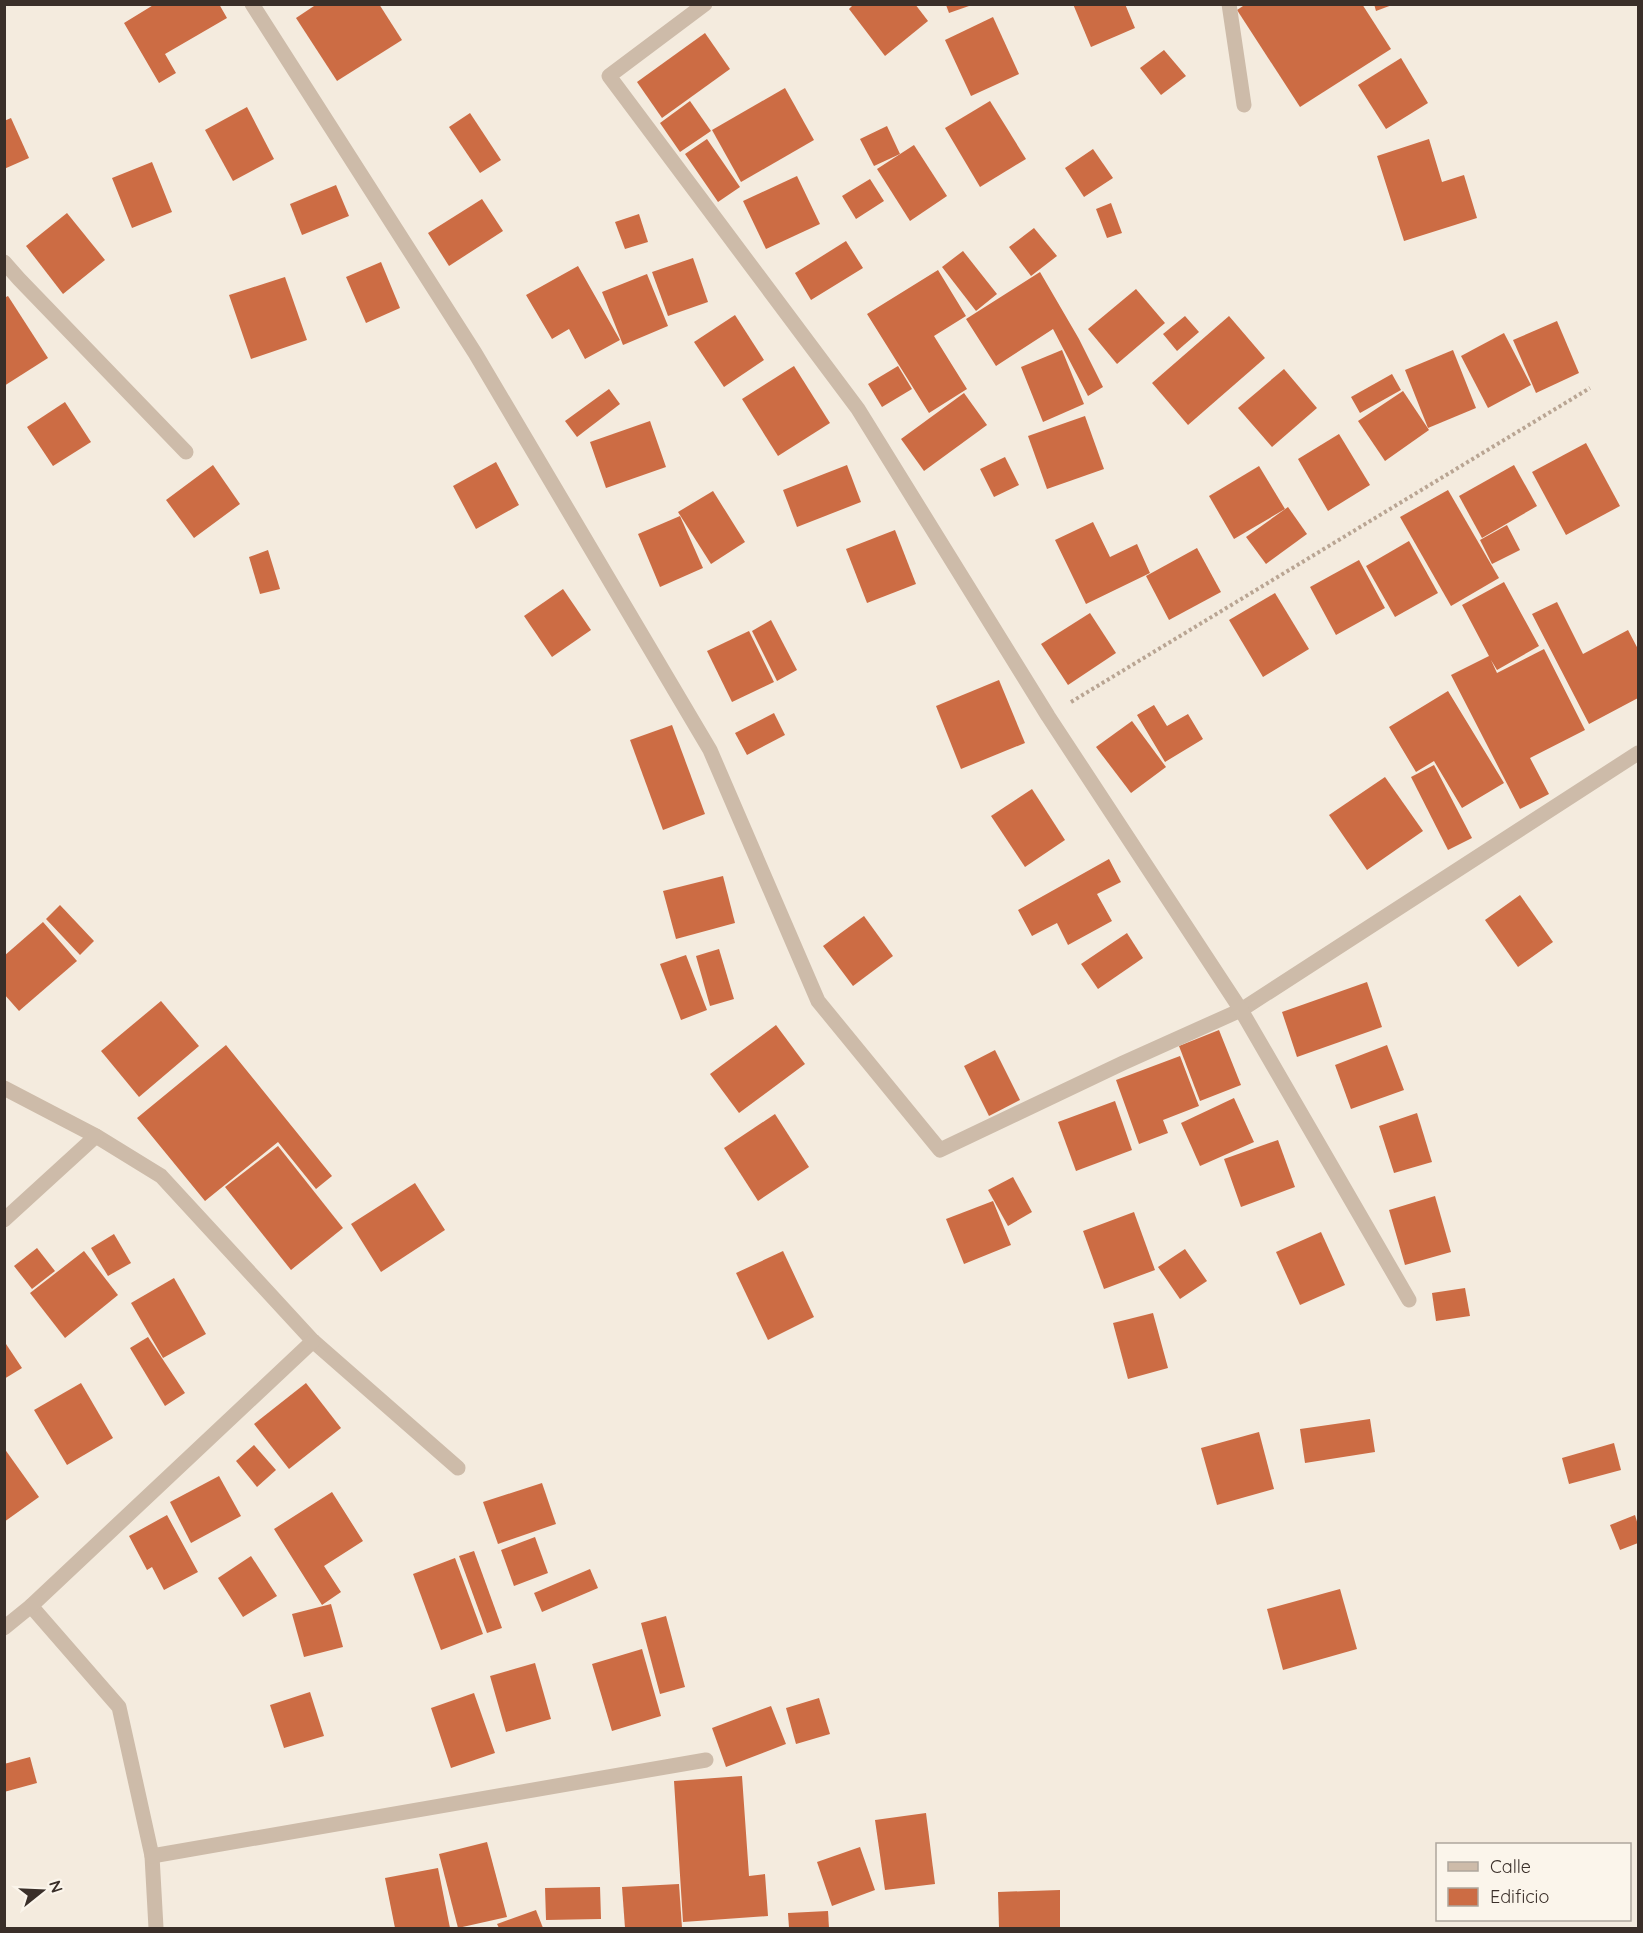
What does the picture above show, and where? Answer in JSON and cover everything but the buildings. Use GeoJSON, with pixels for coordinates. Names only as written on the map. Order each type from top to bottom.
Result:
{"type":"FeatureCollection","features":[{"type":"Feature","properties":{"kind":"street"},"geometry":{"type":"LineString","coordinates":[[252,4],[474,352],[710,750],[818,1001],[940,1150],[1241,1010],[1638,753]]}},
{"type":"Feature","properties":{"kind":"street"},"geometry":{"type":"LineString","coordinates":[[705,4],[609,76],[858,410],[1048,716],[1241,1010],[1409,1300]]}},
{"type":"Feature","properties":{"kind":"street"},"geometry":{"type":"LineString","coordinates":[[1229,4],[1244,105]]}},
{"type":"Feature","properties":{"kind":"street"},"geometry":{"type":"LineString","coordinates":[[4,262],[186,452]]}},
{"type":"Feature","properties":{"kind":"street"},"geometry":{"type":"LineString","coordinates":[[4,1088],[96,1136],[161,1176],[313,1341],[458,1468]]}},
{"type":"Feature","properties":{"kind":"street"},"geometry":{"type":"LineString","coordinates":[[4,1220],[96,1136]]}},
{"type":"Feature","properties":{"kind":"street"},"geometry":{"type":"LineString","coordinates":[[4,1628],[31,1606],[313,1341]]}},
{"type":"Feature","properties":{"kind":"street"},"geometry":{"type":"LineString","coordinates":[[31,1606],[119,1707],[152,1856],[156,1929]]}},
{"type":"Feature","properties":{"kind":"street"},"geometry":{"type":"LineString","coordinates":[[152,1856],[706,1760]]}},
{"type":"Feature","properties":{"kind":"path"},"geometry":{"type":"LineString","coordinates":[[1048,716],[1590,388]]}}]}
